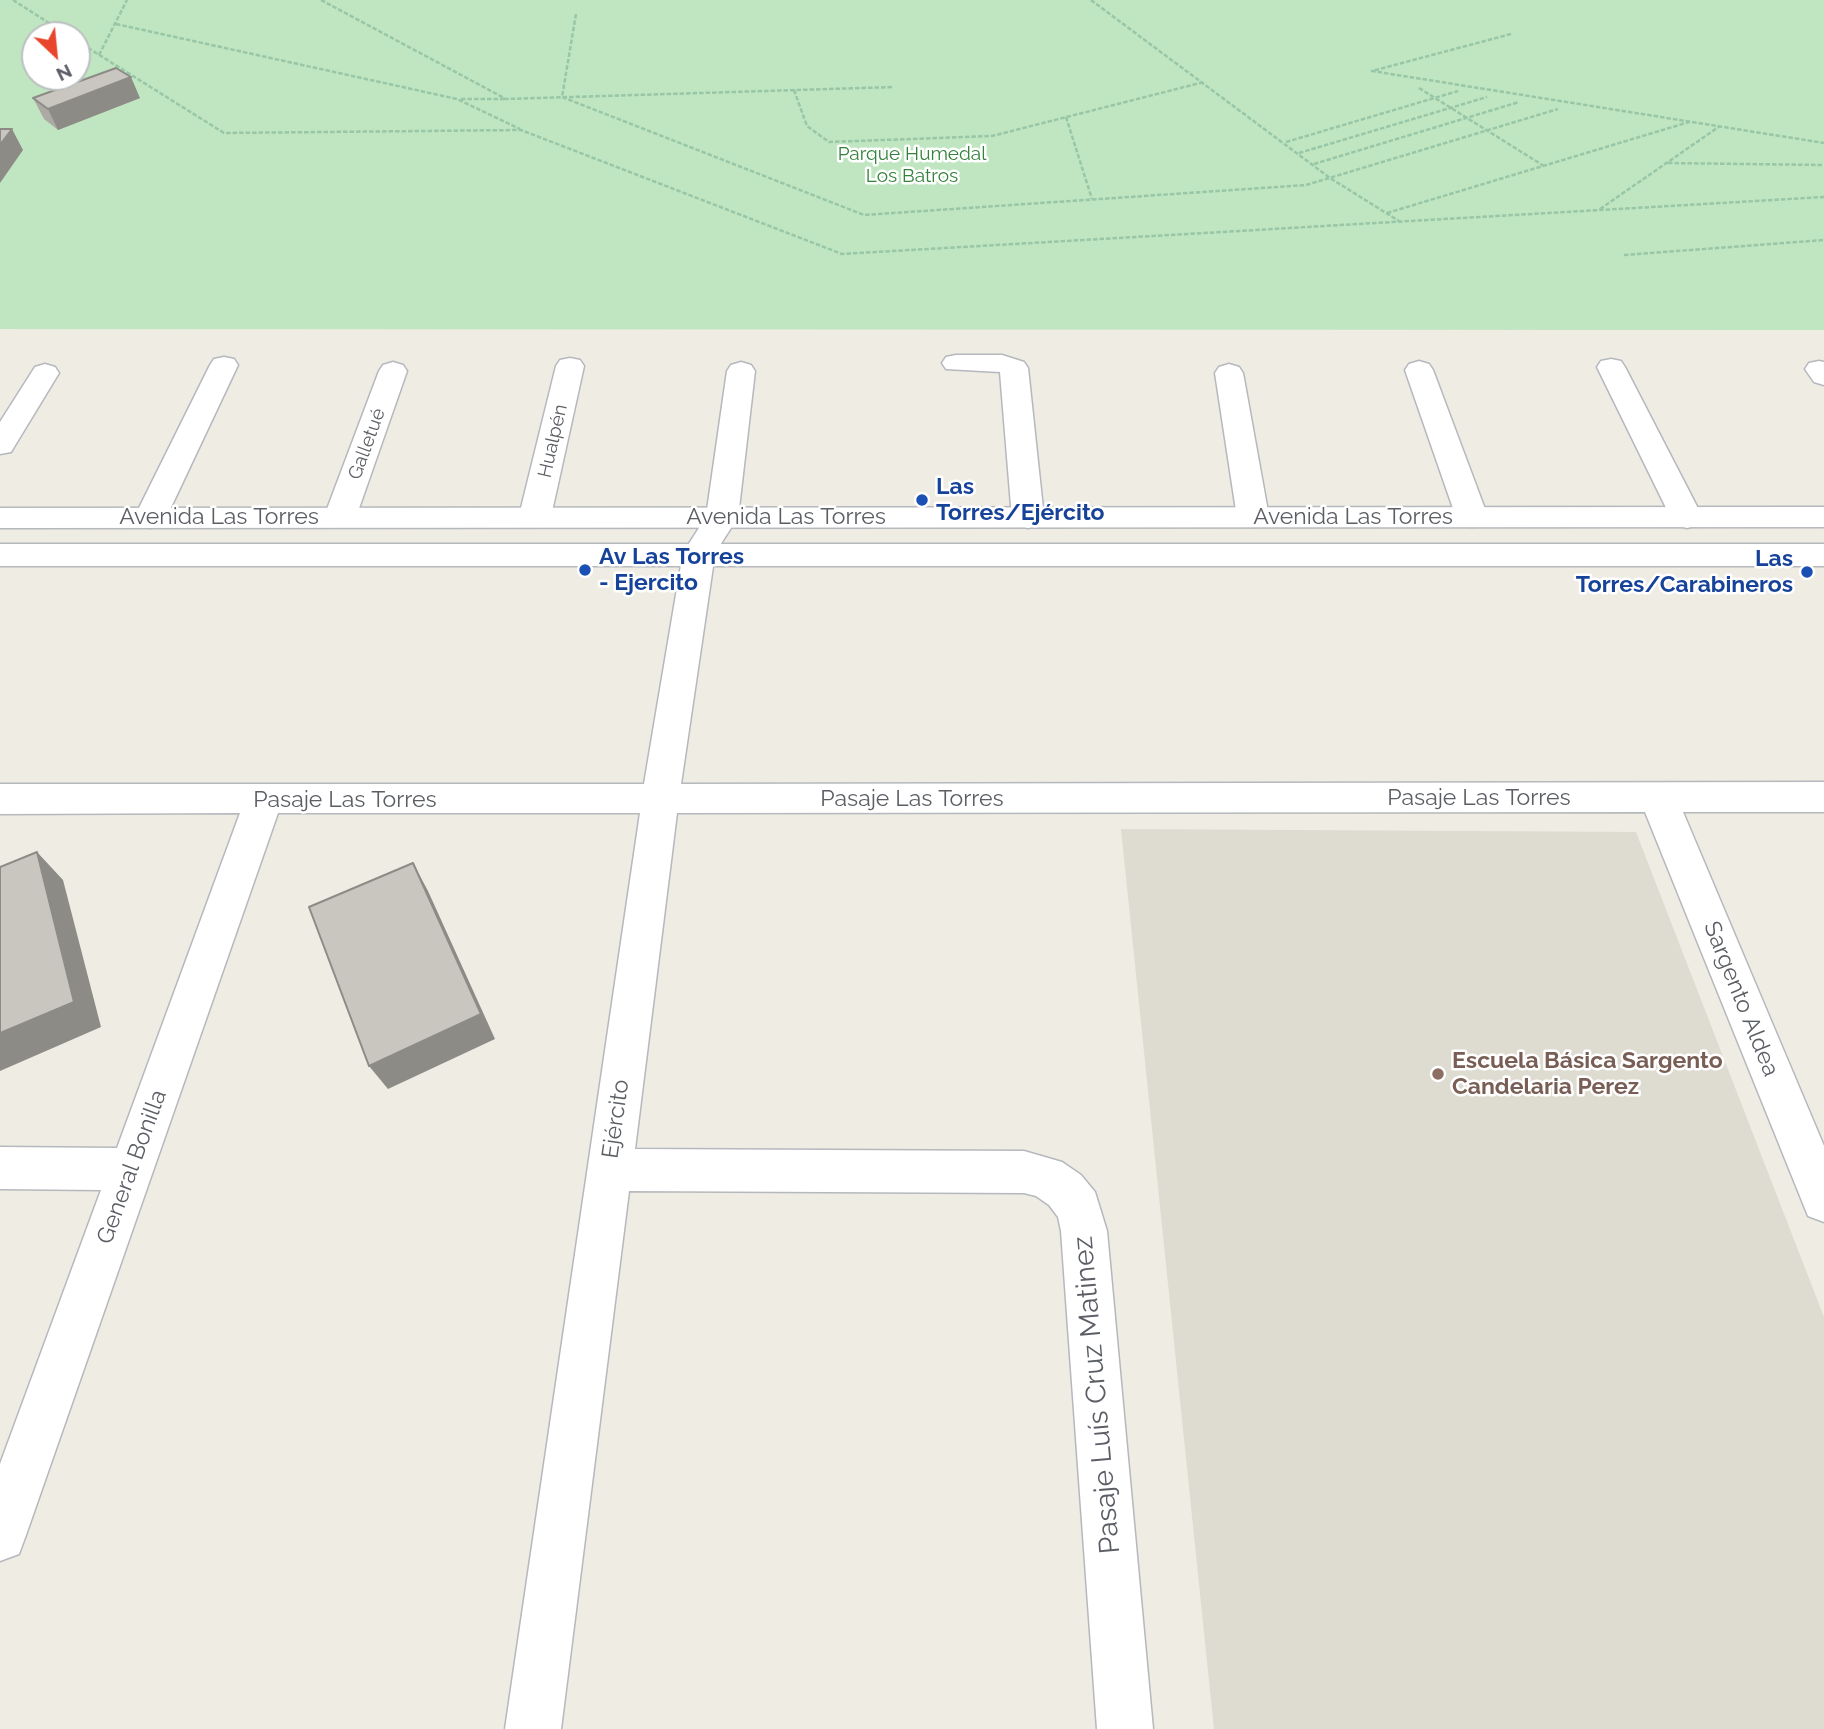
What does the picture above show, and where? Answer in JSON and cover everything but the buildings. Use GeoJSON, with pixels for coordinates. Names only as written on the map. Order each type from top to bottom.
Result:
{"type":"FeatureCollection","features":[{"type":"Feature","properties":{"kind":"street"},"geometry":{"type":"LineString","coordinates":[[956,363],[1002,363],[1014,368],[1028,518]]}},
{"type":"Feature","properties":{"kind":"street"},"geometry":{"type":"LineString","coordinates":[[150,518],[224,365]]}},
{"type":"Feature","properties":{"kind":"street","name":"Hualpén"},"geometry":{"type":"LineString","coordinates":[[535,516],[570,366]]}},
{"type":"Feature","properties":{"kind":"street"},"geometry":{"type":"LineString","coordinates":[[1611,368],[1687,518]]}},
{"type":"Feature","properties":{"kind":"street"},"geometry":{"type":"LineString","coordinates":[[1419,370],[1472,517]]}},
{"type":"Feature","properties":{"kind":"street","name":"Galletué"},"geometry":{"type":"LineString","coordinates":[[340,517],[393,371]]}},
{"type":"Feature","properties":{"kind":"street"},"geometry":{"type":"LineString","coordinates":[[722,517],[741,371]]}},
{"type":"Feature","properties":{"kind":"street"},"geometry":{"type":"LineString","coordinates":[[0,445],[45,373]]}},
{"type":"Feature","properties":{"kind":"street"},"geometry":{"type":"LineString","coordinates":[[1229,373],[1254,517]]}},
{"type":"Feature","properties":{"kind":"street","name":"Ejército"},"geometry":{"type":"LineString","coordinates":[[533,1729],[660,800],[699,553],[722,517]]}},
{"type":"Feature","properties":{"kind":"street","name":"Avenida Las Torres"},"geometry":{"type":"LineString","coordinates":[[0,518],[1824,517]]}},
{"type":"Feature","properties":{"kind":"street","name":"Avenida Las Torres"},"geometry":{"type":"LineString","coordinates":[[0,555],[1824,555]]}},
{"type":"Feature","properties":{"kind":"street","name":"Sargento Aldea"},"geometry":{"type":"LineString","coordinates":[[1658,797],[1824,1200]]}},
{"type":"Feature","properties":{"kind":"street","name":"Pasaje Las Torres"},"geometry":{"type":"LineString","coordinates":[[0,799],[1824,797]]}},
{"type":"Feature","properties":{"kind":"street","name":"General Bonilla"},"geometry":{"type":"LineString","coordinates":[[0,1535],[264,800]]}},
{"type":"Feature","properties":{"kind":"street"},"geometry":{"type":"LineString","coordinates":[[0,1168],[131,1169]]}},
{"type":"Feature","properties":{"kind":"street","name":"Pasaje Luís Cruz Matinez"},"geometry":{"type":"LineString","coordinates":[[610,1170],[1024,1172],[1046,1177],[1065,1190],[1079,1208],[1084,1231],[1125,1729]]}},
{"type":"Feature","properties":{"kind":"path"},"geometry":{"type":"LineString","coordinates":[[13,0],[46,21]]}},
{"type":"Feature","properties":{"kind":"path"},"geometry":{"type":"LineString","coordinates":[[99,55],[127,0]]}},
{"type":"Feature","properties":{"kind":"path"},"geometry":{"type":"LineString","coordinates":[[321,0],[506,99]]}},
{"type":"Feature","properties":{"kind":"path"},"geometry":{"type":"LineString","coordinates":[[1091,0],[1330,178],[1400,222]]}},
{"type":"Feature","properties":{"kind":"path"},"geometry":{"type":"LineString","coordinates":[[562,97],[576,14]]}},
{"type":"Feature","properties":{"kind":"path"},"geometry":{"type":"LineString","coordinates":[[116,24],[457,100],[522,130],[842,254],[1824,197]]}},
{"type":"Feature","properties":{"kind":"path"},"geometry":{"type":"LineString","coordinates":[[1511,34],[1372,72],[1693,121],[1824,144]]}},
{"type":"Feature","properties":{"kind":"path"},"geometry":{"type":"LineString","coordinates":[[91,50],[225,133],[522,130]]}},
{"type":"Feature","properties":{"kind":"path"},"geometry":{"type":"LineString","coordinates":[[794,90],[807,126],[829,142],[992,135],[1204,82]]}},
{"type":"Feature","properties":{"kind":"path"},"geometry":{"type":"LineString","coordinates":[[457,100],[894,87]]}},
{"type":"Feature","properties":{"kind":"path"},"geometry":{"type":"LineString","coordinates":[[1419,88],[1484,131],[1545,166]]}},
{"type":"Feature","properties":{"kind":"path"},"geometry":{"type":"LineString","coordinates":[[1285,142],[1458,91]]}},
{"type":"Feature","properties":{"kind":"path"},"geometry":{"type":"LineString","coordinates":[[562,97],[864,215],[1306,185],[1558,108]]}},
{"type":"Feature","properties":{"kind":"path"},"geometry":{"type":"LineString","coordinates":[[1298,153],[1487,97]]}},
{"type":"Feature","properties":{"kind":"path"},"geometry":{"type":"LineString","coordinates":[[1313,164],[1519,102]]}},
{"type":"Feature","properties":{"kind":"path"},"geometry":{"type":"LineString","coordinates":[[1066,117],[1092,199]]}},
{"type":"Feature","properties":{"kind":"path"},"geometry":{"type":"LineString","coordinates":[[1387,214],[1693,121]]}},
{"type":"Feature","properties":{"kind":"path"},"geometry":{"type":"LineString","coordinates":[[1599,210],[1721,126]]}},
{"type":"Feature","properties":{"kind":"path"},"geometry":{"type":"LineString","coordinates":[[1668,163],[1824,165]]}},
{"type":"Feature","properties":{"kind":"path"},"geometry":{"type":"LineString","coordinates":[[1624,255],[1824,240]]}},
{"type":"Feature","properties":{"kind":"shaded area","name":"Escuela Básica Sargento Candelaria Perez"},"geometry":{"type":"Polygon","coordinates":[[[1121,829],[1636,832],[1824,1317],[1824,1729],[1214,1729],[1121,829]]]}},
{"type":"Feature","properties":{"kind":"green space","name":"Parque Humedal Los Batros"},"geometry":{"type":"Polygon","coordinates":[[[0,0],[1824,0],[1824,330],[0,329],[0,0]]]}},
{"type":"Feature","properties":{"kind":"place","name":"Las Torres/Ejército"},"geometry":{"type":"Point","coordinates":[922,500]}},
{"type":"Feature","properties":{"kind":"place","name":"Av Las Torres - Ejercito"},"geometry":{"type":"Point","coordinates":[585,570]}},
{"type":"Feature","properties":{"kind":"place","name":"Las Torres/Carabineros"},"geometry":{"type":"Point","coordinates":[1807,572]}},
{"type":"Feature","properties":{"kind":"place","name":"Escuela Básica Sargento Candelaria Perez"},"geometry":{"type":"Point","coordinates":[1438,1074]}}]}
